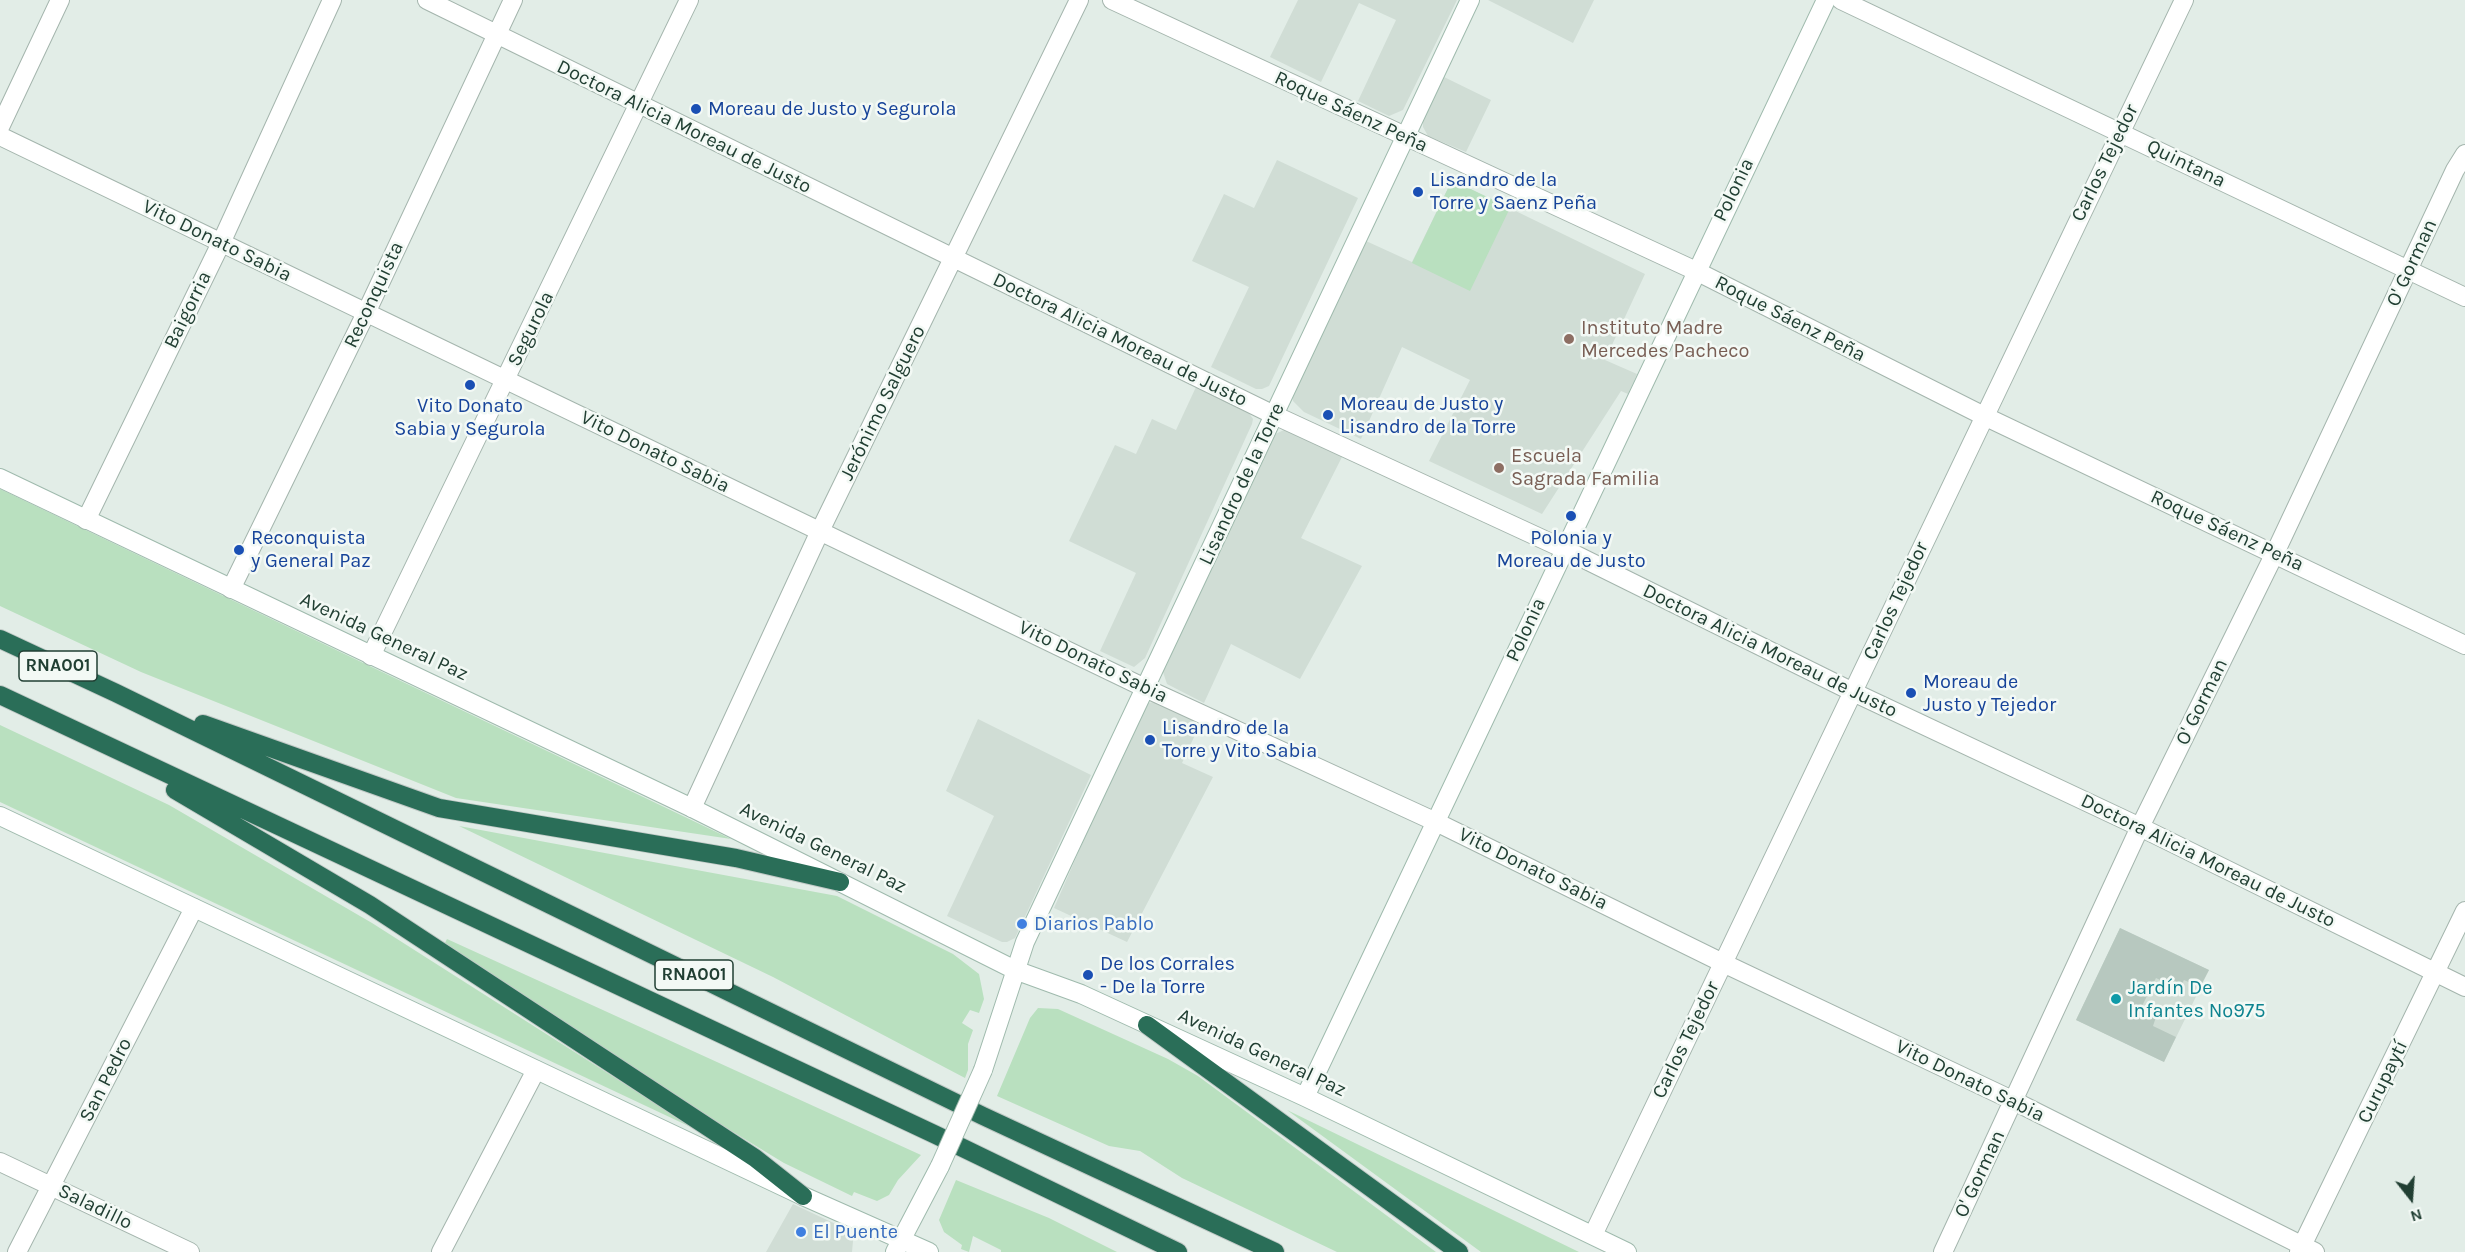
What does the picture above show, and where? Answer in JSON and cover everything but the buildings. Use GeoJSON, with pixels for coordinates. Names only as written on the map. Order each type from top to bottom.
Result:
{"type":"FeatureCollection","features":[{"type":"Feature","properties":{"kind":"highway","name":"RNA001"},"geometry":{"type":"LineString","coordinates":[[0,639],[116,693],[983,1116],[1275,1252]]}},
{"type":"Feature","properties":{"kind":"highway"},"geometry":{"type":"LineString","coordinates":[[116,693],[438,808],[736,858],[840,882]]}},
{"type":"Feature","properties":{"kind":"highway","name":"RNA001"},"geometry":{"type":"LineString","coordinates":[[0,695],[936,1135],[1178,1252]]}},
{"type":"Feature","properties":{"kind":"highway"},"geometry":{"type":"LineString","coordinates":[[73,730],[369,904],[754,1158],[803,1196]]}},
{"type":"Feature","properties":{"kind":"highway"},"geometry":{"type":"LineString","coordinates":[[1147,1025],[1458,1252]]}},
{"type":"Feature","properties":{"kind":"street"},"geometry":{"type":"LineString","coordinates":[[0,127],[60,0]]}},
{"type":"Feature","properties":{"kind":"street","name":"Baigorria"},"geometry":{"type":"LineString","coordinates":[[86,520],[221,243],[332,0]]}},
{"type":"Feature","properties":{"kind":"street","name":"Doctora Alicia Moreau de Justo"},"geometry":{"type":"LineString","coordinates":[[427,0],[1274,415],[1564,549],[1853,692],[2140,827],[2437,971],[2465,987]]}},
{"type":"Feature","properties":{"kind":"street","name":"Reconquista"},"geometry":{"type":"LineString","coordinates":[[231,589],[366,313],[513,0]]}},
{"type":"Feature","properties":{"kind":"street","name":"Segurola"},"geometry":{"type":"LineString","coordinates":[[371,656],[689,0]]}},
{"type":"Feature","properties":{"kind":"street","name":"Jerónimo Salguero"},"geometry":{"type":"LineString","coordinates":[[692,808],[820,531],[1078,0]]}},
{"type":"Feature","properties":{"kind":"street","name":"Roque Sáenz Peña"},"geometry":{"type":"LineString","coordinates":[[1112,0],[1696,271],[1984,416],[2465,645]]}},
{"type":"Feature","properties":{"kind":"street","name":"Lisandro de la Torre"},"geometry":{"type":"LineString","coordinates":[[898,1246],[940,1166],[983,1070],[1025,942],[1407,138],[1470,0]]}},
{"type":"Feature","properties":{"kind":"street","name":"Polonia"},"geometry":{"type":"LineString","coordinates":[[1305,1097],[1826,0]]}},
{"type":"Feature","properties":{"kind":"street","name":"Quintana"},"geometry":{"type":"LineString","coordinates":[[1840,0],[2465,297]]}},
{"type":"Feature","properties":{"kind":"street","name":"Carlos Tejedor"},"geometry":{"type":"LineString","coordinates":[[1593,1235],[2184,0]]}},
{"type":"Feature","properties":{"kind":"street","name":"Vito Donato Sabia"},"geometry":{"type":"LineString","coordinates":[[0,136],[1145,688],[1436,822],[1723,963],[2014,1101],[2305,1250]]}},
{"type":"Feature","properties":{"kind":"street","name":"O' Gorman"},"geometry":{"type":"LineString","coordinates":[[1943,1252],[2140,827],[2275,553],[2455,170],[2465,154]]}},
{"type":"Feature","properties":{"kind":"street","name":"Avenida General Paz"},"geometry":{"type":"LineString","coordinates":[[0,478],[692,808],[1015,970],[1081,994],[1305,1097],[1628,1252]]}},
{"type":"Feature","properties":{"kind":"street"},"geometry":{"type":"LineString","coordinates":[[0,816],[803,1196],[898,1246],[929,1252]]}},
{"type":"Feature","properties":{"kind":"street","name":"San Pedro"},"geometry":{"type":"LineString","coordinates":[[17,1252],[194,908]]}},
{"type":"Feature","properties":{"kind":"street","name":"Curupaytí"},"geometry":{"type":"LineString","coordinates":[[2305,1250],[2465,911]]}},
{"type":"Feature","properties":{"kind":"street"},"geometry":{"type":"LineString","coordinates":[[441,1252],[536,1070]]}},
{"type":"Feature","properties":{"kind":"street","name":"Saladillo"},"geometry":{"type":"LineString","coordinates":[[0,1162],[190,1252]]}},
{"type":"Feature","properties":{"kind":"shaded area"},"geometry":{"type":"Polygon","coordinates":[[[1298,0],[1457,0],[1403,110],[1389,116],[1358,101],[1396,20],[1359,3],[1321,82],[1270,57],[1298,0]]]}},
{"type":"Feature","properties":{"kind":"shaded area"},"geometry":{"type":"Polygon","coordinates":[[[1488,0],[1594,0],[1573,43],[1488,0]]]}},
{"type":"Feature","properties":{"kind":"shaded area"},"geometry":{"type":"Polygon","coordinates":[[[1444,77],[1491,100],[1466,152],[1428,136],[1423,127],[1423,121],[1444,77]]]}},
{"type":"Feature","properties":{"kind":"shaded area"},"geometry":{"type":"Polygon","coordinates":[[[1277,160],[1358,198],[1269,386],[1256,389],[1211,367],[1249,287],[1192,261],[1224,194],[1254,208],[1277,160]]]}},
{"type":"Feature","properties":{"kind":"shaded area"},"geometry":{"type":"Polygon","coordinates":[[[1452,180],[1645,274],[1605,360],[1637,374],[1628,394],[1621,391],[1542,514],[1429,461],[1470,380],[1402,347],[1361,439],[1304,412],[1293,401],[1292,394],[1366,241],[1412,262],[1452,180]]]}},
{"type":"Feature","properties":{"kind":"shaded area"},"geometry":{"type":"Polygon","coordinates":[[[1196,387],[1247,410],[1253,419],[1252,424],[1145,658],[1134,667],[1100,651],[1136,573],[1069,541],[1115,445],[1136,454],[1152,419],[1176,430],[1196,387]]]}},
{"type":"Feature","properties":{"kind":"shaded area"},"geometry":{"type":"Polygon","coordinates":[[[1284,430],[1292,431],[1343,455],[1301,538],[1362,566],[1300,679],[1231,644],[1204,703],[1167,684],[1162,669],[1271,436],[1284,430]]]}},
{"type":"Feature","properties":{"kind":"shaded area"},"geometry":{"type":"Polygon","coordinates":[[[1154,702],[1201,722],[1182,763],[1213,777],[1127,942],[1054,908],[1142,707],[1154,702]]]}},
{"type":"Feature","properties":{"kind":"shaded area"},"geometry":{"type":"Polygon","coordinates":[[[978,719],[1091,775],[1015,938],[1007,942],[1002,942],[947,916],[994,816],[946,791],[978,719]]]}},
{"type":"Feature","properties":{"kind":"shaded area","name":"Jardín De Infantes Nº975"},"geometry":{"type":"Polygon","coordinates":[[[2120,928],[2209,970],[2164,1062],[2076,1020],[2120,928]]]}},
{"type":"Feature","properties":{"kind":"shaded area"},"geometry":{"type":"Polygon","coordinates":[[[793,1204],[842,1227],[853,1241],[852,1252],[766,1252],[793,1204]]]}},
{"type":"Feature","properties":{"kind":"green space"},"geometry":{"type":"Polygon","coordinates":[[[1452,180],[1510,208],[1470,291],[1412,263],[1452,180]]]}},
{"type":"Feature","properties":{"kind":"green space"},"geometry":{"type":"Polygon","coordinates":[[[0,489],[731,839],[456,798],[141,672],[0,606],[0,489]]]}},
{"type":"Feature","properties":{"kind":"green space"},"geometry":{"type":"Polygon","coordinates":[[[0,725],[169,805],[372,923],[697,1130],[0,802],[0,725]]]}},
{"type":"Feature","properties":{"kind":"green space"},"geometry":{"type":"Polygon","coordinates":[[[459,826],[837,896],[953,954],[979,974],[984,999],[979,1013],[970,1010],[962,1023],[973,1030],[968,1044],[968,1070],[965,1078],[773,977],[459,826]]]}},
{"type":"Feature","properties":{"kind":"green space"},"geometry":{"type":"Polygon","coordinates":[[[447,939],[921,1155],[898,1180],[889,1195],[877,1201],[854,1192],[852,1196],[784,1163],[656,1085],[530,1004],[445,943],[447,939]]]}},
{"type":"Feature","properties":{"kind":"green space"},"geometry":{"type":"Polygon","coordinates":[[[1038,1008],[1058,1009],[1168,1059],[1198,1076],[1436,1252],[1337,1252],[1182,1178],[1140,1151],[1109,1146],[997,1096],[1030,1018],[1038,1008]]]}},
{"type":"Feature","properties":{"kind":"green space"},"geometry":{"type":"Polygon","coordinates":[[[1287,1110],[1579,1252],[1481,1252],[1287,1110]]]}},
{"type":"Feature","properties":{"kind":"green space"},"geometry":{"type":"Polygon","coordinates":[[[956,1180],[1049,1218],[1117,1252],[1001,1252],[973,1236],[969,1252],[961,1249],[962,1245],[944,1232],[939,1220],[956,1180]]]}},
{"type":"Feature","properties":{"kind":"place","name":"Moreau de Justo y Segurola"},"geometry":{"type":"Point","coordinates":[696,109]}},
{"type":"Feature","properties":{"kind":"place","name":"Lisandro de la Torre y Saenz Peña"},"geometry":{"type":"Point","coordinates":[1418,192]}},
{"type":"Feature","properties":{"kind":"place","name":"Instituto Madre Mercedes Pacheco"},"geometry":{"type":"Point","coordinates":[1569,339]}},
{"type":"Feature","properties":{"kind":"place","name":"Vito Donato Sabia y Segurola"},"geometry":{"type":"Point","coordinates":[470,385]}},
{"type":"Feature","properties":{"kind":"place","name":"Moreau de Justo y Lisandro de la Torre"},"geometry":{"type":"Point","coordinates":[1328,415]}},
{"type":"Feature","properties":{"kind":"place","name":"Escuela Sagrada Familia"},"geometry":{"type":"Point","coordinates":[1499,468]}},
{"type":"Feature","properties":{"kind":"place","name":"Polonia y Moreau de Justo"},"geometry":{"type":"Point","coordinates":[1571,516]}},
{"type":"Feature","properties":{"kind":"place","name":"Reconquista y General Paz"},"geometry":{"type":"Point","coordinates":[239,550]}},
{"type":"Feature","properties":{"kind":"place","name":"Moreau de Justo y Tejedor"},"geometry":{"type":"Point","coordinates":[1911,693]}},
{"type":"Feature","properties":{"kind":"place","name":"Lisandro de la Torre y Vito Sabia"},"geometry":{"type":"Point","coordinates":[1150,740]}},
{"type":"Feature","properties":{"kind":"place","name":"Diarios Pablo"},"geometry":{"type":"Point","coordinates":[1022,924]}},
{"type":"Feature","properties":{"kind":"place","name":"De los Corrales - De la Torre"},"geometry":{"type":"Point","coordinates":[1088,975]}},
{"type":"Feature","properties":{"kind":"place","name":"Jardín De Infantes Nº975"},"geometry":{"type":"Point","coordinates":[2116,999]}},
{"type":"Feature","properties":{"kind":"place","name":"El Puente"},"geometry":{"type":"Point","coordinates":[801,1232]}}]}
